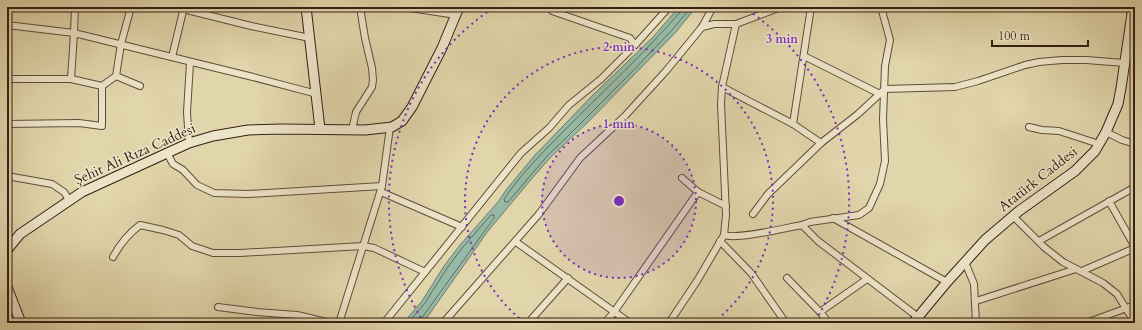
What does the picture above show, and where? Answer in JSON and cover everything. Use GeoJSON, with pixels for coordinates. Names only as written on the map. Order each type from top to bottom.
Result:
{"type":"FeatureCollection","features":[{"type":"Feature","properties":{"kind":"street"},"geometry":{"type":"LineString","coordinates":[[71,79],[75,7]]}},
{"type":"Feature","properties":{"kind":"street"},"geometry":{"type":"LineString","coordinates":[[7,78],[71,79],[102,86],[116,76],[121,44],[131,7]]}},
{"type":"Feature","properties":{"kind":"street"},"geometry":{"type":"LineString","coordinates":[[306,7],[320,129]]}},
{"type":"Feature","properties":{"kind":"street"},"geometry":{"type":"LineString","coordinates":[[352,130],[359,107],[372,87],[373,80],[360,7]]}},
{"type":"Feature","properties":{"kind":"street"},"geometry":{"type":"LineString","coordinates":[[339,323],[381,189],[390,127],[402,121],[412,107],[442,48],[458,11],[404,7]]}},
{"type":"Feature","properties":{"kind":"street"},"geometry":{"type":"LineString","coordinates":[[550,7],[552,11],[630,38],[635,45]]}},
{"type":"Feature","properties":{"kind":"street"},"geometry":{"type":"LineString","coordinates":[[384,323],[521,153],[549,128],[569,105],[600,79],[635,45],[669,7]]}},
{"type":"Feature","properties":{"kind":"street"},"geometry":{"type":"LineString","coordinates":[[443,323],[516,242],[539,214],[580,158],[629,111],[666,72],[702,27],[713,7]]}},
{"type":"Feature","properties":{"kind":"street"},"geometry":{"type":"LineString","coordinates":[[702,27],[714,24],[736,24],[781,7]]}},
{"type":"Feature","properties":{"kind":"street"},"geometry":{"type":"LineString","coordinates":[[793,124],[811,7]]}},
{"type":"Feature","properties":{"kind":"street"},"geometry":{"type":"LineString","coordinates":[[724,235],[740,236],[802,225],[810,222],[859,215],[869,208],[880,184],[885,161],[883,119],[886,66],[890,40],[882,7]]}},
{"type":"Feature","properties":{"kind":"street","name":"Atatürk Caddesi"},"geometry":{"type":"LineString","coordinates":[[916,320],[947,282],[985,240],[1013,216],[1075,171],[1091,156],[1106,132],[1118,104],[1134,7]]}},
{"type":"Feature","properties":{"kind":"street"},"geometry":{"type":"LineString","coordinates":[[172,57],[183,8],[251,26],[310,38]]}},
{"type":"Feature","properties":{"kind":"street"},"geometry":{"type":"LineString","coordinates":[[669,323],[697,281],[724,235],[726,206],[721,104],[722,88],[736,24]]}},
{"type":"Feature","properties":{"kind":"street"},"geometry":{"type":"LineString","coordinates":[[7,25],[74,33],[317,94]]}},
{"type":"Feature","properties":{"kind":"street"},"geometry":{"type":"LineString","coordinates":[[804,56],[880,94]]}},
{"type":"Feature","properties":{"kind":"street"},"geometry":{"type":"LineString","coordinates":[[753,214],[768,194],[821,143],[885,89],[955,87],[1039,62],[1086,60],[1125,63]]}},
{"type":"Feature","properties":{"kind":"street"},"geometry":{"type":"LineString","coordinates":[[189,143],[187,112],[190,62]]}},
{"type":"Feature","properties":{"kind":"street"},"geometry":{"type":"LineString","coordinates":[[116,76],[140,86]]}},
{"type":"Feature","properties":{"kind":"street"},"geometry":{"type":"LineString","coordinates":[[7,124],[79,123],[102,126],[102,86]]}},
{"type":"Feature","properties":{"kind":"street"},"geometry":{"type":"LineString","coordinates":[[722,88],[793,124],[821,143]]}},
{"type":"Feature","properties":{"kind":"street","name":"Şehit Ali Rıza Caddesi"},"geometry":{"type":"LineString","coordinates":[[7,250],[20,234],[82,192],[189,143],[213,136],[248,130],[365,130],[390,127]]}},
{"type":"Feature","properties":{"kind":"street"},"geometry":{"type":"LineString","coordinates":[[1029,127],[1042,130],[1059,131],[1099,144]]}},
{"type":"Feature","properties":{"kind":"street"},"geometry":{"type":"LineString","coordinates":[[1106,132],[1122,140],[1135,144]]}},
{"type":"Feature","properties":{"kind":"street"},"geometry":{"type":"LineString","coordinates":[[167,153],[173,164],[182,170],[197,185],[214,193],[248,194],[381,189],[462,227]]}},
{"type":"Feature","properties":{"kind":"street"},"geometry":{"type":"LineString","coordinates":[[7,176],[52,184],[64,192],[69,200]]}},
{"type":"Feature","properties":{"kind":"street"},"geometry":{"type":"LineString","coordinates":[[682,178],[698,192],[726,206]]}},
{"type":"Feature","properties":{"kind":"street"},"geometry":{"type":"LineString","coordinates":[[1039,241],[1135,187]]}},
{"type":"Feature","properties":{"kind":"street"},"geometry":{"type":"LineString","coordinates":[[605,323],[698,192]]}},
{"type":"Feature","properties":{"kind":"street"},"geometry":{"type":"LineString","coordinates":[[976,301],[1079,270],[1135,248],[1110,201]]}},
{"type":"Feature","properties":{"kind":"street"},"geometry":{"type":"LineString","coordinates":[[1013,216],[1063,262],[1103,283],[1117,294],[1127,308],[1134,323]]}},
{"type":"Feature","properties":{"kind":"street"},"geometry":{"type":"LineString","coordinates":[[833,218],[947,282]]}},
{"type":"Feature","properties":{"kind":"street"},"geometry":{"type":"LineString","coordinates":[[113,257],[119,246],[132,231],[140,225],[179,236],[192,246],[213,253],[240,253],[363,246],[374,248],[425,272]]}},
{"type":"Feature","properties":{"kind":"street"},"geometry":{"type":"LineString","coordinates":[[802,225],[818,241],[916,320]]}},
{"type":"Feature","properties":{"kind":"street"},"geometry":{"type":"LineString","coordinates":[[720,241],[751,273],[786,323]]}},
{"type":"Feature","properties":{"kind":"street"},"geometry":{"type":"LineString","coordinates":[[516,242],[630,323]]}},
{"type":"Feature","properties":{"kind":"street"},"geometry":{"type":"LineString","coordinates":[[966,262],[974,284],[976,323]]}},
{"type":"Feature","properties":{"kind":"street"},"geometry":{"type":"LineString","coordinates":[[528,323],[568,278]]}},
{"type":"Feature","properties":{"kind":"street"},"geometry":{"type":"LineString","coordinates":[[787,278],[829,323]]}},
{"type":"Feature","properties":{"kind":"street"},"geometry":{"type":"LineString","coordinates":[[820,312],[867,279]]}},
{"type":"Feature","properties":{"kind":"street"},"geometry":{"type":"LineString","coordinates":[[7,287],[21,323]]}},
{"type":"Feature","properties":{"kind":"street"},"geometry":{"type":"LineString","coordinates":[[1086,323],[1135,305]]}},
{"type":"Feature","properties":{"kind":"street"},"geometry":{"type":"LineString","coordinates":[[218,307],[297,315],[331,323]]}},
{"type":"Feature","properties":{"kind":"water"},"geometry":{"type":"Polygon","coordinates":[[[679,7],[696,7],[676,32],[588,122],[550,158],[534,176],[488,231],[423,323],[403,323],[422,301],[444,266],[460,245],[498,202],[535,155],[593,95],[653,37],[679,7]]]}}]}
